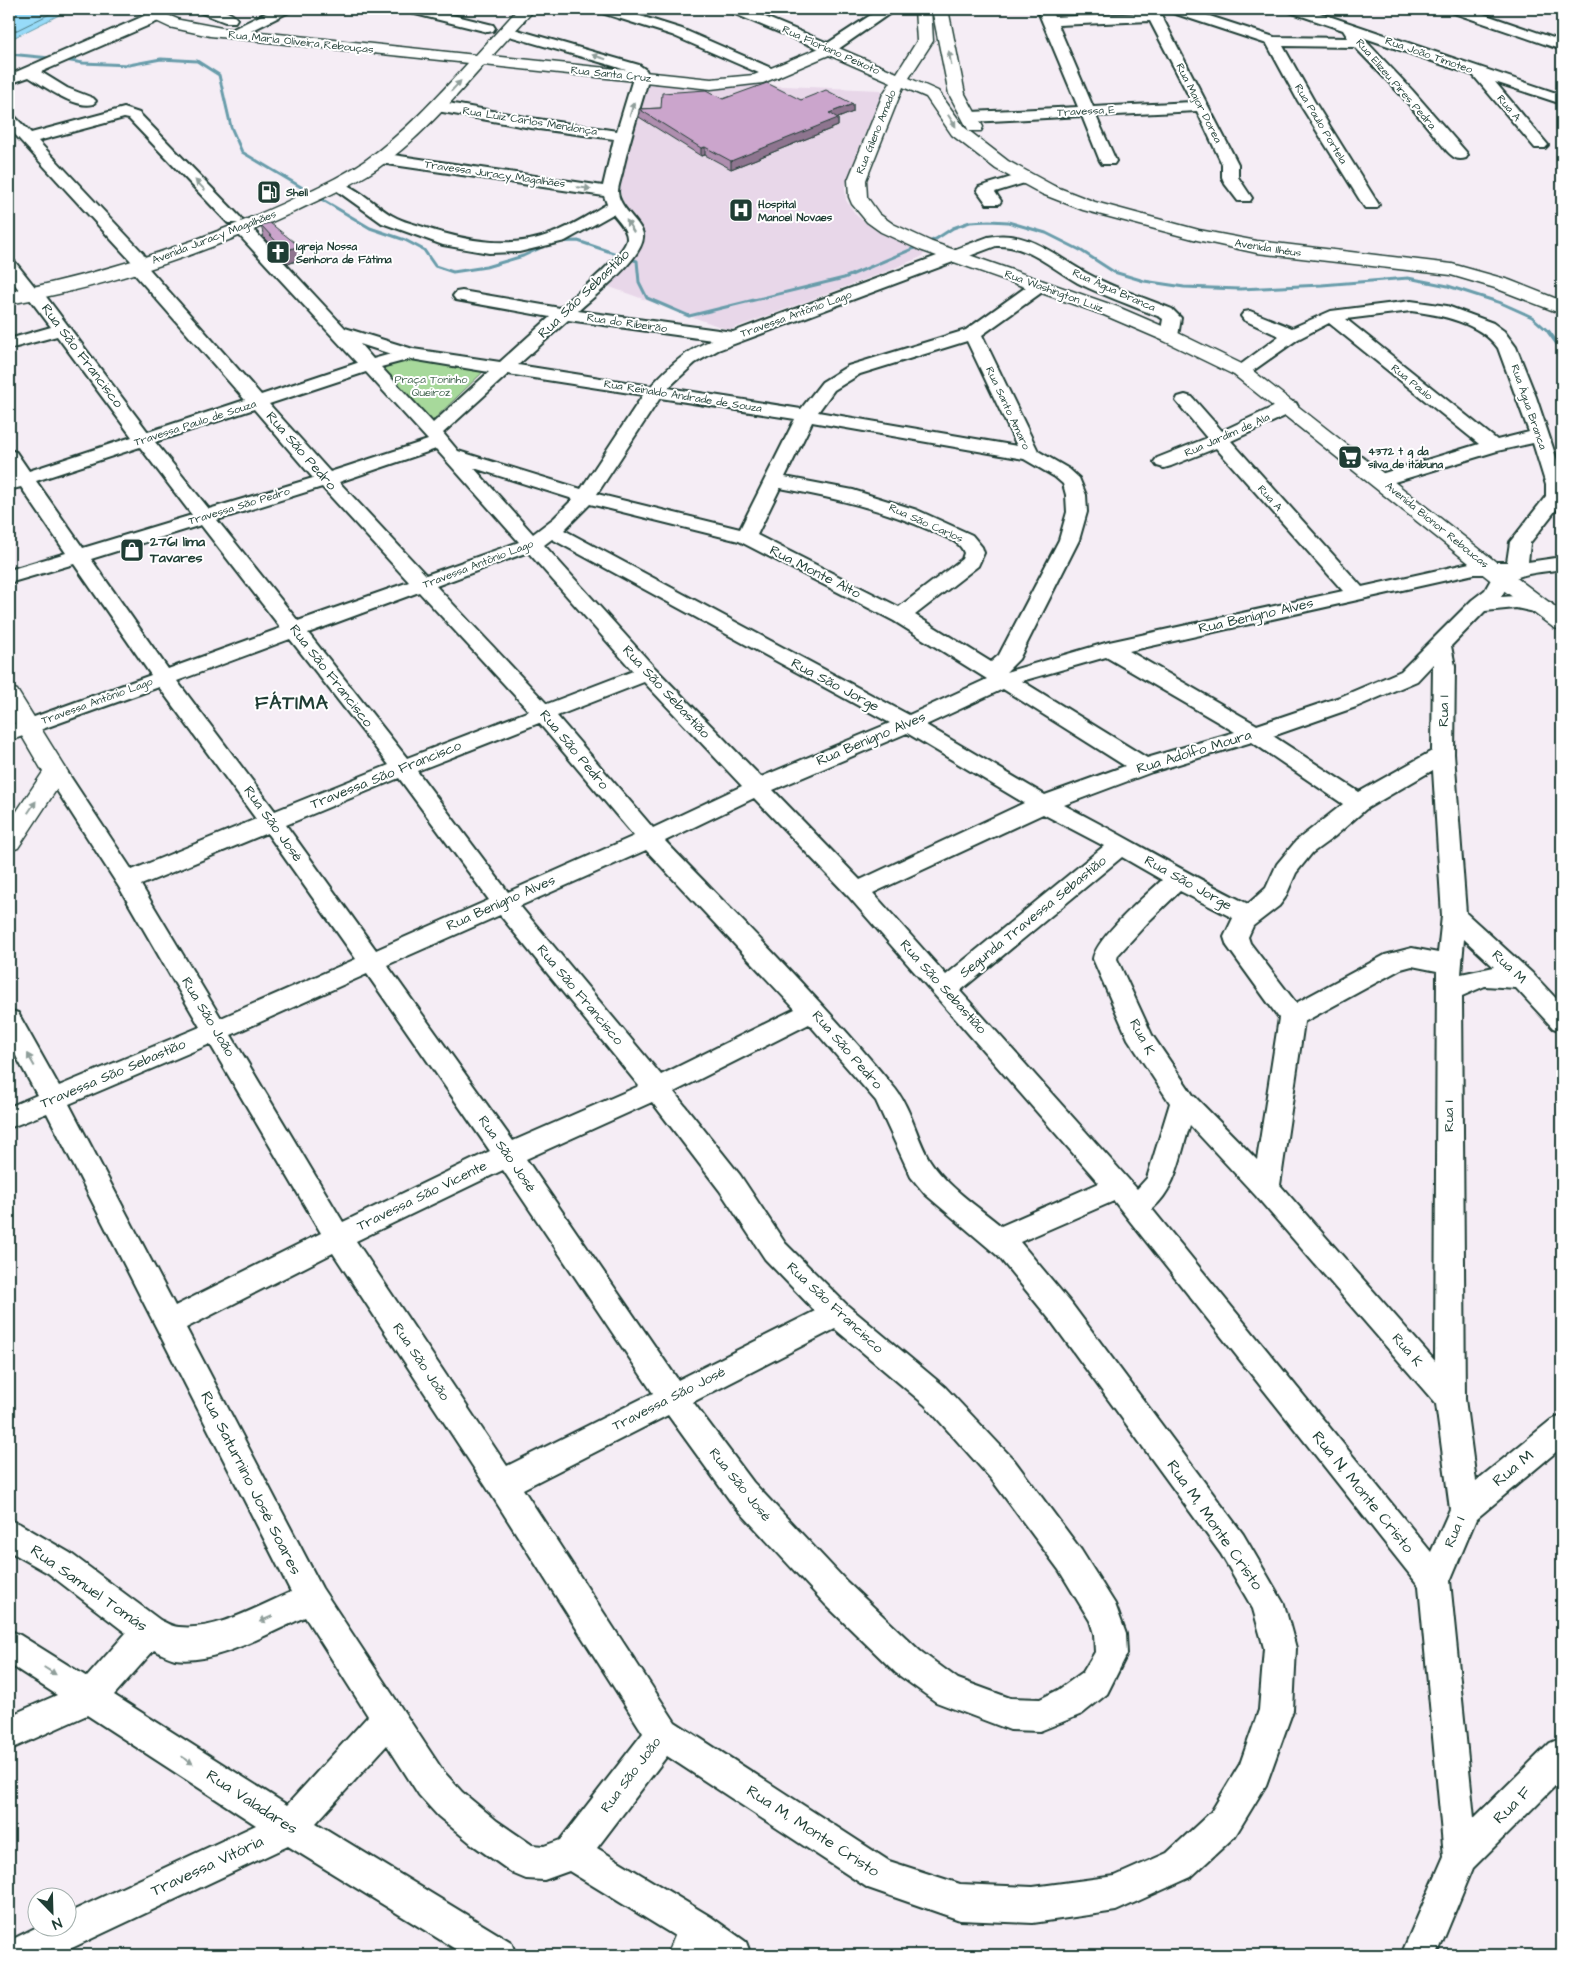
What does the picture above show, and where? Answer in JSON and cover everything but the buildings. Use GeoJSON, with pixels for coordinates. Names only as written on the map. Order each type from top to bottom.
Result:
{"type":"FeatureCollection","features":[{"type":"Feature","properties":{"kind":"main road","name":"Avenida Juracy Magalhães"},"geometry":{"type":"LineString","coordinates":[[239,225],[326,180],[384,142],[488,28],[510,9]]}},
{"type":"Feature","properties":{"kind":"main road","name":"Avenida Juracy Magalhães"},"geometry":{"type":"LineString","coordinates":[[9,298],[23,290],[137,262],[239,225],[337,184],[380,158],[438,106],[527,9]]}},
{"type":"Feature","properties":{"kind":"main road"},"geometry":{"type":"LineString","coordinates":[[923,9],[925,41],[895,87],[920,89],[954,81]]}},
{"type":"Feature","properties":{"kind":"main road","name":"Avenida Ilhéus"},"geometry":{"type":"LineString","coordinates":[[940,9],[957,94],[971,117],[986,151]]}},
{"type":"Feature","properties":{"kind":"main road","name":"Rua Maria Oliveira Rebouças"},"geometry":{"type":"LineString","coordinates":[[157,11],[191,28],[232,27],[480,60]]}},
{"type":"Feature","properties":{"kind":"main road","name":"Rua Santa Cruz"},"geometry":{"type":"LineString","coordinates":[[480,60],[711,84],[742,82],[773,74],[829,49]]}},
{"type":"Feature","properties":{"kind":"main road","name":"Rua Floriano Peixoto"},"geometry":{"type":"LineString","coordinates":[[829,49],[895,87]]}},
{"type":"Feature","properties":{"kind":"main road","name":"Rua Gileno Amado"},"geometry":{"type":"LineString","coordinates":[[867,212],[858,197],[857,180],[895,87]]}},
{"type":"Feature","properties":{"kind":"main road","name":"Avenida Ilhéus"},"geometry":{"type":"LineString","coordinates":[[920,89],[938,99],[958,131],[965,138],[986,151],[1002,165],[1048,190],[1089,206],[1197,236],[1274,249],[1452,270],[1502,284],[1562,308]]}},
{"type":"Feature","properties":{"kind":"main road","name":"Rua Washington Luiz"},"geometry":{"type":"LineString","coordinates":[[867,212],[887,228],[955,256],[1111,311],[1169,336],[1241,371]]}},
{"type":"Feature","properties":{"kind":"main road","name":"Avenida Bionor Reboucas"},"geometry":{"type":"LineString","coordinates":[[1241,371],[1381,480],[1503,571],[1562,622]]}},
{"type":"Feature","properties":{"kind":"main road","name":"Rua São João"},"geometry":{"type":"LineString","coordinates":[[9,695],[19,730],[56,772]]}},
{"type":"Feature","properties":{"kind":"main road"},"geometry":{"type":"LineString","coordinates":[[9,842],[56,772]]}},
{"type":"Feature","properties":{"kind":"street","name":"Rua Maria Oliveira Rebouças"},"geometry":{"type":"LineString","coordinates":[[204,9],[232,27]]}},
{"type":"Feature","properties":{"kind":"street"},"geometry":{"type":"LineString","coordinates":[[604,9],[676,32],[773,74]]}},
{"type":"Feature","properties":{"kind":"street","name":"Rua Floriano Peixoto"},"geometry":{"type":"LineString","coordinates":[[735,9],[829,49]]}},
{"type":"Feature","properties":{"kind":"street"},"geometry":{"type":"LineString","coordinates":[[829,49],[889,9]]}},
{"type":"Feature","properties":{"kind":"street"},"geometry":{"type":"LineString","coordinates":[[1174,9],[1273,41],[1358,43]]}},
{"type":"Feature","properties":{"kind":"street","name":"Rua João Timoteo"},"geometry":{"type":"LineString","coordinates":[[1295,9],[1562,100]]}},
{"type":"Feature","properties":{"kind":"street","name":"Rua Elizeu Pires Pedra"},"geometry":{"type":"LineString","coordinates":[[1336,9],[1358,43],[1407,93],[1441,136],[1460,155]]}},
{"type":"Feature","properties":{"kind":"street"},"geometry":{"type":"LineString","coordinates":[[1456,9],[1562,46]]}},
{"type":"Feature","properties":{"kind":"street"},"geometry":{"type":"LineString","coordinates":[[232,27],[276,10]]}},
{"type":"Feature","properties":{"kind":"street"},"geometry":{"type":"LineString","coordinates":[[423,10],[488,28]]}},
{"type":"Feature","properties":{"kind":"street"},"geometry":{"type":"LineString","coordinates":[[9,80],[157,11]]}},
{"type":"Feature","properties":{"kind":"street"},"geometry":{"type":"LineString","coordinates":[[1108,161],[1047,15],[1150,11]]}},
{"type":"Feature","properties":{"kind":"street","name":"Rua Major Dorea"},"geometry":{"type":"LineString","coordinates":[[1150,11],[1202,106],[1230,164],[1230,177],[1233,184],[1244,198]]}},
{"type":"Feature","properties":{"kind":"street"},"geometry":{"type":"LineString","coordinates":[[337,184],[388,220],[449,241],[489,248],[519,247],[559,237],[613,199],[623,136],[642,77],[641,73],[634,68],[615,62],[507,31]]}},
{"type":"Feature","properties":{"kind":"street","name":"Rua Paulo Portela"},"geometry":{"type":"LineString","coordinates":[[1273,41],[1306,101],[1371,205]]}},
{"type":"Feature","properties":{"kind":"street"},"geometry":{"type":"LineString","coordinates":[[1548,41],[1562,55]]}},
{"type":"Feature","properties":{"kind":"street"},"geometry":{"type":"LineString","coordinates":[[29,71],[62,91],[88,101]]}},
{"type":"Feature","properties":{"kind":"street","name":"Rua A"},"geometry":{"type":"LineString","coordinates":[[1478,71],[1540,145]]}},
{"type":"Feature","properties":{"kind":"street","name":"Rua Luiz Carlos Mendonça"},"geometry":{"type":"LineString","coordinates":[[438,106],[531,123],[623,136]]}},
{"type":"Feature","properties":{"kind":"street","name":"Travessa E"},"geometry":{"type":"LineString","coordinates":[[971,117],[1202,106]]}},
{"type":"Feature","properties":{"kind":"street"},"geometry":{"type":"LineString","coordinates":[[28,138],[124,114],[134,116],[239,225],[442,443]]}},
{"type":"Feature","properties":{"kind":"street","name":"Rua São Pedro"},"geometry":{"type":"LineString","coordinates":[[9,118],[326,480],[542,712],[649,839],[813,1011],[885,1094],[899,1119],[913,1155],[921,1169],[935,1186],[998,1239]]}},
{"type":"Feature","properties":{"kind":"street","name":"Travessa Juracy Magalhães"},"geometry":{"type":"LineString","coordinates":[[380,158],[613,199]]}},
{"type":"Feature","properties":{"kind":"street"},"geometry":{"type":"LineString","coordinates":[[993,201],[985,190],[1025,178]]}},
{"type":"Feature","properties":{"kind":"street","name":"Rua São Sebastião"},"geometry":{"type":"LineString","coordinates":[[613,199],[634,231],[636,239],[634,245],[620,263],[505,368],[442,443],[647,673],[857,891],[1127,1197]]}},
{"type":"Feature","properties":{"kind":"street","name":"Rua Água Branca"},"geometry":{"type":"LineString","coordinates":[[955,256],[994,241],[1010,240],[1028,244],[1081,278],[1171,316],[1169,336]]}},
{"type":"Feature","properties":{"kind":"street","name":"Travessa Antônio Lago"},"geometry":{"type":"LineString","coordinates":[[19,730],[532,544],[551,531],[586,497],[654,392],[688,358],[734,337],[955,256]]}},
{"type":"Feature","properties":{"kind":"street","name":"Rua São Francisco"},"geometry":{"type":"LineString","coordinates":[[9,266],[23,290],[63,329],[144,440],[295,629],[403,768],[503,902],[657,1089],[730,1183],[775,1251],[837,1314],[935,1396],[1004,1470],[1070,1560],[1104,1615],[1110,1634],[1111,1654],[1095,1683]]}},
{"type":"Feature","properties":{"kind":"street"},"geometry":{"type":"LineString","coordinates":[[746,537],[806,415],[828,386],[854,370],[972,334],[1039,286]]}},
{"type":"Feature","properties":{"kind":"street","name":"Rua do Ribeirão"},"geometry":{"type":"LineString","coordinates":[[462,296],[565,314],[734,337]]}},
{"type":"Feature","properties":{"kind":"street","name":"Rua Água Branca"},"geometry":{"type":"LineString","coordinates":[[1241,371],[1292,336],[1331,316],[1411,306],[1442,310],[1486,328],[1498,335],[1508,347],[1527,396],[1557,491],[1556,497],[1520,542],[1503,571]]}},
{"type":"Feature","properties":{"kind":"street"},"geometry":{"type":"LineString","coordinates":[[1250,316],[1292,336]]}},
{"type":"Feature","properties":{"kind":"street","name":"Rua Paulo"},"geometry":{"type":"LineString","coordinates":[[1331,316],[1493,446]]}},
{"type":"Feature","properties":{"kind":"street"},"geometry":{"type":"LineString","coordinates":[[9,344],[63,329]]}},
{"type":"Feature","properties":{"kind":"street","name":"Rua Reinaldo Andrade de Souza"},"geometry":{"type":"LineString","coordinates":[[338,332],[411,354],[806,415],[1030,454]]}},
{"type":"Feature","properties":{"kind":"street","name":"Rua Santo Amaro"},"geometry":{"type":"LineString","coordinates":[[972,334],[1030,454],[1062,472],[1072,482],[1076,495],[1077,512],[1069,540],[999,675]]}},
{"type":"Feature","properties":{"kind":"street","name":"Travessa Paulo de Souza"},"geometry":{"type":"LineString","coordinates":[[16,482],[370,365],[411,354]]}},
{"type":"Feature","properties":{"kind":"street","name":"Rua A"},"geometry":{"type":"LineString","coordinates":[[1185,401],[1356,593]]}},
{"type":"Feature","properties":{"kind":"street","name":"Rua Jardim de Ala"},"geometry":{"type":"LineString","coordinates":[[1164,462],[1289,408]]}},
{"type":"Feature","properties":{"kind":"street"},"geometry":{"type":"LineString","coordinates":[[1381,480],[1493,446],[1539,436]]}},
{"type":"Feature","properties":{"kind":"street","name":"Travessa São Pedro"},"geometry":{"type":"LineString","coordinates":[[9,577],[442,443]]}},
{"type":"Feature","properties":{"kind":"street","name":"Rua Monte Alto"},"geometry":{"type":"LineString","coordinates":[[442,443],[586,497],[746,537],[901,616],[999,675],[1144,767]]}},
{"type":"Feature","properties":{"kind":"street","name":"Rua São José"},"geometry":{"type":"LineString","coordinates":[[9,456],[16,482],[76,555],[371,961],[508,1155],[673,1398],[742,1492],[836,1593],[908,1662],[948,1692],[1010,1714],[1040,1715],[1070,1702],[1095,1683]]}},
{"type":"Feature","properties":{"kind":"street","name":"Rua São Carlos"},"geometry":{"type":"LineString","coordinates":[[775,481],[853,496],[880,504],[910,514],[965,539],[972,547],[974,553],[971,562],[901,616]]}},
{"type":"Feature","properties":{"kind":"street","name":"Rua São Jorge"},"geometry":{"type":"LineString","coordinates":[[551,531],[908,724],[1044,804],[1121,845],[1178,879],[1248,915]]}},
{"type":"Feature","properties":{"kind":"street","name":"Rua Benígno Alves"},"geometry":{"type":"LineString","coordinates":[[216,1031],[503,902],[649,839],[757,788],[908,724],[999,675],[1356,593],[1474,568],[1503,571],[1562,563]]}},
{"type":"Feature","properties":{"kind":"street","name":"Rua Adolfo Moura"},"geometry":{"type":"LineString","coordinates":[[857,891],[1044,804],[1144,767],[1255,734],[1348,702],[1404,679],[1422,665],[1479,604],[1493,594],[1503,571]]}},
{"type":"Feature","properties":{"kind":"street"},"geometry":{"type":"LineString","coordinates":[[1479,604],[1516,602],[1544,608]]}},
{"type":"Feature","properties":{"kind":"street","name":"Rua I"},"geometry":{"type":"LineString","coordinates":[[1434,1581],[1465,1509],[1450,1399],[1449,964],[1454,916],[1443,754],[1444,666],[1440,644]]}},
{"type":"Feature","properties":{"kind":"street"},"geometry":{"type":"LineString","coordinates":[[1109,649],[1255,734],[1358,803]]}},
{"type":"Feature","properties":{"kind":"street","name":"Travessa São Francisco"},"geometry":{"type":"LineString","coordinates":[[127,881],[542,712],[647,673]]}},
{"type":"Feature","properties":{"kind":"street"},"geometry":{"type":"LineString","coordinates":[[1266,1188],[1292,1017],[1239,946],[1236,937],[1239,928],[1248,915],[1270,900],[1277,892],[1285,870],[1304,846],[1326,831],[1358,803],[1443,754]]}},
{"type":"Feature","properties":{"kind":"street","name":"Rua São João"},"geometry":{"type":"LineString","coordinates":[[56,772],[127,881],[338,1237],[502,1484],[663,1734],[572,1853]]}},
{"type":"Feature","properties":{"kind":"street","name":"Segunda Travessa Sebastião"},"geometry":{"type":"LineString","coordinates":[[945,989],[1121,845]]}},
{"type":"Feature","properties":{"kind":"street","name":"Rua K"},"geometry":{"type":"LineString","coordinates":[[1178,879],[1106,952],[1105,960],[1141,1040],[1184,1102],[1266,1188],[1450,1399]]}},
{"type":"Feature","properties":{"kind":"street","name":"Rua M"},"geometry":{"type":"LineString","coordinates":[[1454,916],[1523,980],[1562,1021]]}},
{"type":"Feature","properties":{"kind":"street"},"geometry":{"type":"LineString","coordinates":[[1292,1017],[1394,961],[1412,957],[1449,964]]}},
{"type":"Feature","properties":{"kind":"street"},"geometry":{"type":"LineString","coordinates":[[1449,991],[1470,980],[1484,976],[1501,976],[1523,980]]}},
{"type":"Feature","properties":{"kind":"street","name":"Travessa São Vicente"},"geometry":{"type":"LineString","coordinates":[[169,1323],[338,1237],[508,1155],[657,1089],[813,1011]]}},
{"type":"Feature","properties":{"kind":"street","name":"Rua Saturnino José Soares"},"geometry":{"type":"LineString","coordinates":[[9,1020],[53,1099],[311,1599],[431,1783],[450,1804],[485,1833],[526,1862],[544,1863],[572,1853]]}},
{"type":"Feature","properties":{"kind":"street","name":"Travessa São Sebastião"},"geometry":{"type":"LineString","coordinates":[[9,1118],[216,1031]]}},
{"type":"Feature","properties":{"kind":"street"},"geometry":{"type":"LineString","coordinates":[[998,1239],[1127,1197],[1153,1192],[1160,1181],[1184,1102]]}},
{"type":"Feature","properties":{"kind":"street","name":"Rua N, Monte Cristo"},"geometry":{"type":"LineString","coordinates":[[1127,1197],[1434,1581]]}},
{"type":"Feature","properties":{"kind":"street","name":"Rua M, Monte Cristo"},"geometry":{"type":"LineString","coordinates":[[663,1734],[880,1876],[960,1902],[1033,1905],[1116,1893],[1179,1864],[1223,1824],[1254,1773],[1276,1710],[1280,1648],[1268,1604],[1232,1544],[1061,1312],[1008,1248],[998,1239]]}},
{"type":"Feature","properties":{"kind":"street","name":"Travessa São José"},"geometry":{"type":"LineString","coordinates":[[502,1484],[837,1314]]}},
{"type":"Feature","properties":{"kind":"street","name":"Rua M"},"geometry":{"type":"LineString","coordinates":[[1465,1509],[1562,1429]]}},
{"type":"Feature","properties":{"kind":"street","name":"Rua Samuel Tomás"},"geometry":{"type":"LineString","coordinates":[[9,1534],[59,1564],[148,1631],[175,1643],[198,1643],[225,1636],[311,1599]]}},
{"type":"Feature","properties":{"kind":"street"},"geometry":{"type":"LineString","coordinates":[[1419,1955],[1461,1856],[1434,1581]]}},
{"type":"Feature","properties":{"kind":"street"},"geometry":{"type":"LineString","coordinates":[[9,1733],[91,1697],[148,1631]]}},
{"type":"Feature","properties":{"kind":"street","name":"Rua Valadares"},"geometry":{"type":"LineString","coordinates":[[9,1646],[91,1697],[290,1827],[498,1955]]}},
{"type":"Feature","properties":{"kind":"street","name":"Travessa Vitória"},"geometry":{"type":"LineString","coordinates":[[18,1955],[290,1827],[389,1717]]}},
{"type":"Feature","properties":{"kind":"street","name":"Rua F"},"geometry":{"type":"LineString","coordinates":[[1461,1856],[1562,1755]]}},
{"type":"Feature","properties":{"kind":"street"},"geometry":{"type":"LineString","coordinates":[[572,1853],[692,1943],[733,1955]]}},
{"type":"Feature","properties":{"kind":"shaded area","name":"Hospital Manoel Novaes"},"geometry":{"type":"Polygon","coordinates":[[[647,81],[723,87],[759,85],[881,90],[883,94],[877,111],[865,133],[845,186],[846,200],[856,215],[871,227],[883,234],[920,248],[925,253],[921,257],[880,274],[729,330],[607,286],[640,250],[644,240],[642,230],[624,205],[618,184],[647,81]]]}},
{"type":"Feature","properties":{"kind":"green space","name":"Praça Toninho Queiroz"},"geometry":{"type":"Polygon","coordinates":[[[413,358],[485,370],[432,421],[379,367],[413,358]]]}},
{"type":"Feature","properties":{"kind":"water"},"geometry":{"type":"Polygon","coordinates":[[[9,9],[71,9],[9,40],[9,9]]]}},
{"type":"Feature","properties":{"kind":"waterway"},"geometry":{"type":"LineString","coordinates":[[9,54],[50,58]]}},
{"type":"Feature","properties":{"kind":"waterway"},"geometry":{"type":"LineString","coordinates":[[65,60],[83,63],[129,65],[161,59],[197,61],[219,75],[231,127],[242,152],[370,228],[405,240],[424,250],[435,266],[453,272],[486,267],[523,256],[553,242],[578,241],[637,261],[639,282],[647,298],[689,316],[844,278],[936,239],[953,228],[970,222],[989,221],[1008,222],[1046,233],[1080,250],[1114,272],[1144,281],[1184,287],[1240,289],[1408,278],[1448,286],[1501,303],[1532,317],[1548,331]]}},
{"type":"Feature","properties":{"kind":"waterway"},"geometry":{"type":"LineString","coordinates":[[1548,331],[1559,346],[1562,356]]}},
{"type":"Feature","properties":{"kind":"waterway"},"geometry":{"type":"LineString","coordinates":[[1562,392],[1562,403]]}},
{"type":"Feature","properties":{"kind":"place","name":"Shell"},"geometry":{"type":"Point","coordinates":[269,192]}},
{"type":"Feature","properties":{"kind":"place","name":"Hospital Manoel Novaes"},"geometry":{"type":"Point","coordinates":[741,210]}},
{"type":"Feature","properties":{"kind":"place","name":"Igreja Nossa Senhora de Fátima"},"geometry":{"type":"Point","coordinates":[278,252]}},
{"type":"Feature","properties":{"kind":"place","name":"4372 t g da silva de itabuna"},"geometry":{"type":"Point","coordinates":[1350,457]}},
{"type":"Feature","properties":{"kind":"place","name":"2761 lima Tavares"},"geometry":{"type":"Point","coordinates":[132,550]}},
{"type":"Feature","properties":{"kind":"district","name":"FÁTIMA"},"geometry":{"type":"Point","coordinates":[292,703]}}]}
